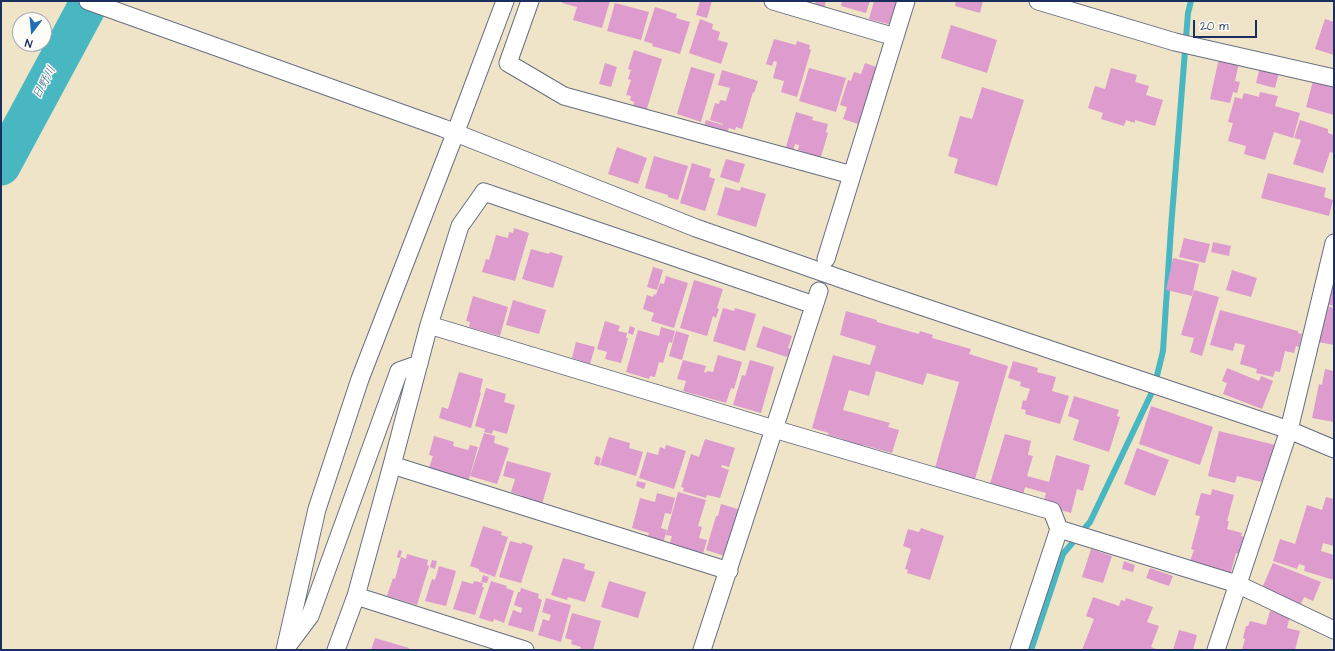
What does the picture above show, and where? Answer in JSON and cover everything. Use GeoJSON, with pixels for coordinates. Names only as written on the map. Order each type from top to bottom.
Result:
{"type":"FeatureCollection","features":[{"type":"Feature","properties":{"kind":"street"},"geometry":{"type":"LineString","coordinates":[[88,1],[449,131],[696,228],[873,290],[1289,430],[1334,449]]}},
{"type":"Feature","properties":{"kind":"street"},"geometry":{"type":"LineString","coordinates":[[286,649],[317,509],[357,386],[449,131],[505,1]]}},
{"type":"Feature","properties":{"kind":"street"},"geometry":{"type":"LineString","coordinates":[[530,1],[508,63],[564,96],[852,175]]}},
{"type":"Feature","properties":{"kind":"street"},"geometry":{"type":"LineString","coordinates":[[773,1],[895,36]]}},
{"type":"Feature","properties":{"kind":"street"},"geometry":{"type":"LineString","coordinates":[[826,259],[906,1]]}},
{"type":"Feature","properties":{"kind":"street"},"geometry":{"type":"LineString","coordinates":[[1038,1],[1175,42],[1334,78]]}},
{"type":"Feature","properties":{"kind":"street"},"geometry":{"type":"LineString","coordinates":[[336,650],[356,596],[429,324],[460,226],[484,192],[816,298],[729,571],[702,650]]}},
{"type":"Feature","properties":{"kind":"street"},"geometry":{"type":"LineString","coordinates":[[1216,650],[1289,430],[1334,243]]}},
{"type":"Feature","properties":{"kind":"street"},"geometry":{"type":"LineString","coordinates":[[429,324],[774,429],[1052,511],[1059,529],[1019,650]]}},
{"type":"Feature","properties":{"kind":"street"},"geometry":{"type":"LineString","coordinates":[[286,649],[310,616],[399,371],[419,364]]}},
{"type":"Feature","properties":{"kind":"street"},"geometry":{"type":"LineString","coordinates":[[392,465],[729,571]]}},
{"type":"Feature","properties":{"kind":"street"},"geometry":{"type":"LineString","coordinates":[[1059,529],[1237,584],[1334,630]]}},
{"type":"Feature","properties":{"kind":"street"},"geometry":{"type":"LineString","coordinates":[[356,596],[525,650]]}},
{"type":"Feature","properties":{"kind":"building"},"geometry":{"type":"Polygon","coordinates":[[[562,1],[610,1],[602,28],[573,20],[577,7],[562,3],[562,1]]]}},
{"type":"Feature","properties":{"kind":"building"},"geometry":{"type":"Polygon","coordinates":[[[700,1],[712,1],[707,18],[696,15],[700,1]]]}},
{"type":"Feature","properties":{"kind":"building"},"geometry":{"type":"Polygon","coordinates":[[[816,1],[826,1],[824,9],[814,7],[816,1]]]}},
{"type":"Feature","properties":{"kind":"building"},"geometry":{"type":"Polygon","coordinates":[[[842,1],[870,1],[866,13],[841,6],[842,1]]]}},
{"type":"Feature","properties":{"kind":"building"},"geometry":{"type":"Polygon","coordinates":[[[874,1],[911,1],[903,28],[869,19],[874,1]]]}},
{"type":"Feature","properties":{"kind":"building"},"geometry":{"type":"Polygon","coordinates":[[[956,1],[983,1],[980,13],[955,6],[956,1]]]}},
{"type":"Feature","properties":{"kind":"building"},"geometry":{"type":"Polygon","coordinates":[[[615,3],[649,12],[641,40],[607,31],[615,3]]]}},
{"type":"Feature","properties":{"kind":"building"},"geometry":{"type":"Polygon","coordinates":[[[655,7],[677,14],[676,18],[690,22],[680,54],[652,46],[653,44],[644,41],[655,7]]]}},
{"type":"Feature","properties":{"kind":"building"},"geometry":{"type":"Polygon","coordinates":[[[700,19],[713,24],[712,29],[720,32],[718,40],[728,43],[721,64],[689,53],[700,19]]]}},
{"type":"Feature","properties":{"kind":"building"},"geometry":{"type":"Polygon","coordinates":[[[1325,19],[1334,22],[1334,55],[1315,49],[1325,19]]]}},
{"type":"Feature","properties":{"kind":"building"},"geometry":{"type":"Polygon","coordinates":[[[951,25],[997,40],[987,73],[941,58],[951,25]]]}},
{"type":"Feature","properties":{"kind":"building"},"geometry":{"type":"Polygon","coordinates":[[[774,39],[796,45],[797,41],[810,45],[809,49],[811,50],[797,97],[781,92],[784,81],[773,78],[777,62],[774,61],[772,66],[766,64],[774,39]]]}},
{"type":"Feature","properties":{"kind":"building"},"geometry":{"type":"Polygon","coordinates":[[[634,50],[662,59],[646,112],[633,108],[634,102],[630,100],[631,96],[626,95],[631,80],[628,79],[631,70],[628,69],[634,50]]]}},
{"type":"Feature","properties":{"kind":"building"},"geometry":{"type":"Polygon","coordinates":[[[1219,58],[1239,63],[1235,81],[1240,82],[1237,93],[1233,92],[1230,103],[1210,99],[1219,58]]]}},
{"type":"Feature","properties":{"kind":"building"},"geometry":{"type":"Polygon","coordinates":[[[605,63],[617,67],[611,87],[599,84],[605,63]]]}},
{"type":"Feature","properties":{"kind":"building"},"geometry":{"type":"Polygon","coordinates":[[[865,63],[885,70],[870,128],[843,119],[847,107],[840,105],[848,80],[851,81],[854,72],[861,74],[865,63]]]}},
{"type":"Feature","properties":{"kind":"building"},"geometry":{"type":"Polygon","coordinates":[[[691,67],[715,74],[701,122],[677,114],[691,67]]]}},
{"type":"Feature","properties":{"kind":"building"},"geometry":{"type":"Polygon","coordinates":[[[1260,67],[1279,73],[1275,88],[1256,83],[1260,67]]]}},
{"type":"Feature","properties":{"kind":"building"},"geometry":{"type":"Polygon","coordinates":[[[809,68],[846,78],[836,112],[799,101],[809,68]]]}},
{"type":"Feature","properties":{"kind":"building"},"geometry":{"type":"Polygon","coordinates":[[[1111,68],[1137,75],[1135,82],[1149,86],[1146,95],[1163,100],[1155,126],[1135,120],[1135,123],[1126,120],[1124,126],[1101,119],[1103,113],[1088,108],[1095,86],[1105,89],[1111,68]]]}},
{"type":"Feature","properties":{"kind":"building"},"geometry":{"type":"Polygon","coordinates":[[[722,70],[758,81],[754,93],[753,92],[742,129],[736,127],[735,130],[729,128],[726,136],[703,129],[706,120],[723,125],[710,120],[715,103],[719,104],[720,100],[726,101],[730,88],[718,85],[722,70]]]}},
{"type":"Feature","properties":{"kind":"building"},"geometry":{"type":"Polygon","coordinates":[[[1313,81],[1334,87],[1334,115],[1306,107],[1313,81]]]}},
{"type":"Feature","properties":{"kind":"building"},"geometry":{"type":"Polygon","coordinates":[[[982,87],[1024,100],[997,186],[954,173],[958,159],[948,156],[960,116],[972,119],[982,87]]]}},
{"type":"Feature","properties":{"kind":"building"},"geometry":{"type":"Polygon","coordinates":[[[1260,92],[1278,96],[1275,106],[1300,113],[1293,138],[1274,132],[1265,160],[1244,154],[1246,146],[1228,141],[1233,123],[1228,122],[1235,97],[1242,99],[1244,93],[1259,97],[1260,92]]]}},
{"type":"Feature","properties":{"kind":"building"},"geometry":{"type":"Polygon","coordinates":[[[796,112],[813,117],[812,120],[828,124],[826,132],[828,133],[820,160],[801,155],[802,151],[798,150],[799,145],[795,144],[792,156],[784,154],[796,112]]]}},
{"type":"Feature","properties":{"kind":"building"},"geometry":{"type":"Polygon","coordinates":[[[1300,120],[1328,129],[1328,133],[1334,135],[1334,153],[1330,152],[1323,173],[1293,164],[1301,140],[1294,138],[1300,120]]]}},
{"type":"Feature","properties":{"kind":"building"},"geometry":{"type":"Polygon","coordinates":[[[617,147],[647,158],[638,184],[608,174],[617,147]]]}},
{"type":"Feature","properties":{"kind":"building"},"geometry":{"type":"Polygon","coordinates":[[[654,156],[688,166],[678,200],[668,197],[668,195],[645,188],[654,156]]]}},
{"type":"Feature","properties":{"kind":"building"},"geometry":{"type":"Polygon","coordinates":[[[726,159],[745,164],[739,183],[720,177],[726,159]]]}},
{"type":"Feature","properties":{"kind":"building"},"geometry":{"type":"Polygon","coordinates":[[[692,163],[711,169],[709,177],[715,179],[705,211],[680,203],[692,163]]]}},
{"type":"Feature","properties":{"kind":"building"},"geometry":{"type":"Polygon","coordinates":[[[1268,173],[1326,188],[1324,197],[1333,200],[1329,216],[1261,198],[1268,173]]]}},
{"type":"Feature","properties":{"kind":"building"},"geometry":{"type":"Polygon","coordinates":[[[725,187],[740,191],[741,187],[766,194],[756,227],[717,215],[725,187]]]}},
{"type":"Feature","properties":{"kind":"building"},"geometry":{"type":"Polygon","coordinates":[[[514,228],[529,233],[515,281],[482,272],[486,259],[489,260],[496,235],[508,238],[509,232],[513,233],[514,228]]]}},
{"type":"Feature","properties":{"kind":"building"},"geometry":{"type":"Polygon","coordinates":[[[1184,238],[1210,244],[1205,263],[1179,257],[1184,238]]]}},
{"type":"Feature","properties":{"kind":"building"},"geometry":{"type":"Polygon","coordinates":[[[1213,242],[1231,246],[1229,256],[1211,252],[1213,242]]]}},
{"type":"Feature","properties":{"kind":"building"},"geometry":{"type":"Polygon","coordinates":[[[531,249],[563,256],[553,288],[522,279],[531,249]]]}},
{"type":"Feature","properties":{"kind":"building"},"geometry":{"type":"Polygon","coordinates":[[[1173,258],[1199,264],[1192,296],[1166,290],[1173,258]]]}},
{"type":"Feature","properties":{"kind":"building"},"geometry":{"type":"Polygon","coordinates":[[[653,267],[663,270],[657,290],[647,287],[653,267]]]}},
{"type":"Feature","properties":{"kind":"building"},"geometry":{"type":"Polygon","coordinates":[[[1232,270],[1257,278],[1251,297],[1226,290],[1232,270]]]}},
{"type":"Feature","properties":{"kind":"building"},"geometry":{"type":"Polygon","coordinates":[[[666,276],[688,283],[674,328],[651,321],[654,313],[643,309],[647,295],[653,297],[654,294],[656,295],[660,283],[664,284],[666,276]]]}},
{"type":"Feature","properties":{"kind":"building"},"geometry":{"type":"Polygon","coordinates":[[[694,280],[723,289],[717,308],[719,309],[716,318],[713,316],[707,336],[680,328],[694,280]]]}},
{"type":"Feature","properties":{"kind":"building"},"geometry":{"type":"Polygon","coordinates":[[[1332,283],[1334,283],[1334,306],[1326,304],[1332,283]]]}},
{"type":"Feature","properties":{"kind":"building"},"geometry":{"type":"Polygon","coordinates":[[[1194,290],[1219,297],[1202,356],[1190,352],[1194,338],[1181,335],[1194,290]]]}},
{"type":"Feature","properties":{"kind":"building"},"geometry":{"type":"Polygon","coordinates":[[[473,296],[508,307],[500,336],[469,327],[470,322],[466,321],[473,296]]]}},
{"type":"Feature","properties":{"kind":"building"},"geometry":{"type":"Polygon","coordinates":[[[513,300],[546,310],[539,334],[506,325],[513,300]]]}},
{"type":"Feature","properties":{"kind":"building"},"geometry":{"type":"Polygon","coordinates":[[[1327,306],[1334,308],[1334,345],[1318,342],[1327,306]]]}},
{"type":"Feature","properties":{"kind":"building"},"geometry":{"type":"Polygon","coordinates":[[[723,308],[734,311],[735,308],[756,314],[745,351],[713,341],[723,308]]]}},
{"type":"Feature","properties":{"kind":"building"},"geometry":{"type":"Polygon","coordinates":[[[1220,310],[1298,331],[1298,333],[1302,334],[1299,347],[1296,346],[1294,353],[1285,351],[1280,372],[1275,371],[1273,377],[1256,373],[1257,369],[1240,364],[1245,345],[1235,343],[1233,351],[1210,345],[1220,310]]]}},
{"type":"Feature","properties":{"kind":"building"},"geometry":{"type":"Polygon","coordinates":[[[846,311],[919,334],[920,331],[933,335],[932,338],[971,349],[969,354],[1008,366],[975,479],[935,468],[959,382],[927,373],[923,385],[876,371],[869,396],[849,390],[843,410],[890,423],[888,427],[899,430],[892,453],[863,445],[862,447],[843,442],[843,439],[828,435],[829,433],[812,428],[833,355],[870,365],[876,346],[840,335],[846,311]]]}},
{"type":"Feature","properties":{"kind":"building"},"geometry":{"type":"Polygon","coordinates":[[[605,321],[620,326],[618,331],[627,333],[626,338],[628,338],[621,363],[605,359],[607,352],[597,349],[605,321]]]}},
{"type":"Feature","properties":{"kind":"building"},"geometry":{"type":"Polygon","coordinates":[[[630,326],[635,328],[633,335],[628,333],[630,326]]]}},
{"type":"Feature","properties":{"kind":"building"},"geometry":{"type":"Polygon","coordinates":[[[763,326],[792,336],[788,348],[796,351],[794,357],[788,355],[787,357],[756,347],[763,326]]]}},
{"type":"Feature","properties":{"kind":"building"},"geometry":{"type":"Polygon","coordinates":[[[661,327],[675,331],[672,343],[669,342],[663,363],[659,362],[655,377],[650,376],[649,379],[626,372],[638,330],[659,336],[661,327]]]}},
{"type":"Feature","properties":{"kind":"building"},"geometry":{"type":"Polygon","coordinates":[[[676,331],[689,335],[682,360],[669,356],[676,331]]]}},
{"type":"Feature","properties":{"kind":"building"},"geometry":{"type":"Polygon","coordinates":[[[576,342],[595,347],[590,364],[572,358],[576,342]]]}},
{"type":"Feature","properties":{"kind":"building"},"geometry":{"type":"Polygon","coordinates":[[[718,355],[742,362],[734,389],[731,388],[726,403],[683,391],[686,381],[677,379],[683,360],[706,366],[704,372],[706,373],[707,371],[713,372],[718,355]]]}},
{"type":"Feature","properties":{"kind":"building"},"geometry":{"type":"Polygon","coordinates":[[[750,360],[774,367],[761,413],[733,405],[742,375],[745,376],[750,360]]]}},
{"type":"Feature","properties":{"kind":"building"},"geometry":{"type":"Polygon","coordinates":[[[1013,361],[1038,368],[1037,372],[1056,377],[1052,391],[1069,396],[1060,424],[1025,414],[1026,410],[1021,409],[1023,400],[1026,401],[1030,389],[1020,386],[1021,382],[1008,378],[1013,361]]]}},
{"type":"Feature","properties":{"kind":"building"},"geometry":{"type":"Polygon","coordinates":[[[1227,368],[1259,381],[1261,376],[1273,381],[1262,409],[1223,394],[1227,383],[1222,381],[1227,368]]]}},
{"type":"Feature","properties":{"kind":"building"},"geometry":{"type":"Polygon","coordinates":[[[1325,369],[1334,371],[1334,422],[1312,418],[1319,384],[1322,385],[1325,369]]]}},
{"type":"Feature","properties":{"kind":"building"},"geometry":{"type":"Polygon","coordinates":[[[459,372],[483,379],[481,393],[471,428],[439,418],[442,407],[448,409],[459,372]]]}},
{"type":"Feature","properties":{"kind":"building"},"geometry":{"type":"Polygon","coordinates":[[[486,388],[506,394],[504,402],[515,405],[507,434],[493,430],[492,434],[484,432],[485,429],[475,426],[486,388]]]}},
{"type":"Feature","properties":{"kind":"building"},"geometry":{"type":"Polygon","coordinates":[[[1074,396],[1119,410],[1117,416],[1120,417],[1109,452],[1073,440],[1079,420],[1068,416],[1074,396]]]}},
{"type":"Feature","properties":{"kind":"building"},"geometry":{"type":"Polygon","coordinates":[[[1151,406],[1213,427],[1200,465],[1139,444],[1151,406]]]}},
{"type":"Feature","properties":{"kind":"building"},"geometry":{"type":"Polygon","coordinates":[[[1219,431],[1275,445],[1266,483],[1237,476],[1235,483],[1208,476],[1219,431]]]}},
{"type":"Feature","properties":{"kind":"building"},"geometry":{"type":"Polygon","coordinates":[[[484,433],[495,436],[494,443],[509,448],[497,484],[470,476],[484,433]]]}},
{"type":"Feature","properties":{"kind":"building"},"geometry":{"type":"Polygon","coordinates":[[[1005,434],[1031,441],[1028,455],[1033,456],[1027,476],[1049,482],[1056,455],[1090,465],[1083,491],[1077,489],[1071,513],[1043,505],[1046,493],[1025,487],[1023,496],[989,487],[1005,434]]]}},
{"type":"Feature","properties":{"kind":"building"},"geometry":{"type":"Polygon","coordinates":[[[434,436],[454,442],[453,446],[468,450],[470,445],[478,447],[467,486],[428,471],[433,456],[429,455],[434,436]]]}},
{"type":"Feature","properties":{"kind":"building"},"geometry":{"type":"Polygon","coordinates":[[[609,437],[630,443],[629,448],[643,452],[636,476],[600,465],[609,437]]]}},
{"type":"Feature","properties":{"kind":"building"},"geometry":{"type":"Polygon","coordinates":[[[705,439],[735,448],[729,467],[722,465],[721,467],[729,470],[720,498],[707,495],[706,498],[683,491],[684,488],[681,487],[691,454],[699,457],[705,439]]]}},
{"type":"Feature","properties":{"kind":"building"},"geometry":{"type":"Polygon","coordinates":[[[666,445],[686,451],[674,489],[639,478],[647,452],[658,455],[660,447],[665,449],[666,445]]]}},
{"type":"Feature","properties":{"kind":"building"},"geometry":{"type":"Polygon","coordinates":[[[1137,448],[1169,460],[1155,496],[1124,484],[1137,448]]]}},
{"type":"Feature","properties":{"kind":"building"},"geometry":{"type":"Polygon","coordinates":[[[596,456],[601,458],[599,466],[594,464],[596,456]]]}},
{"type":"Feature","properties":{"kind":"building"},"geometry":{"type":"Polygon","coordinates":[[[507,461],[551,473],[542,504],[523,499],[523,496],[511,492],[515,479],[503,476],[507,461]]]}},
{"type":"Feature","properties":{"kind":"building"},"geometry":{"type":"Polygon","coordinates":[[[637,481],[646,483],[644,489],[636,486],[637,481]]]}},
{"type":"Feature","properties":{"kind":"building"},"geometry":{"type":"Polygon","coordinates":[[[1212,489],[1234,495],[1227,521],[1229,521],[1227,529],[1242,533],[1241,536],[1248,538],[1242,555],[1236,553],[1230,576],[1189,564],[1194,550],[1191,549],[1200,516],[1195,515],[1201,493],[1211,495],[1212,489]]]}},
{"type":"Feature","properties":{"kind":"building"},"geometry":{"type":"Polygon","coordinates":[[[678,492],[706,500],[698,526],[702,527],[699,538],[707,540],[702,557],[675,547],[676,545],[670,543],[672,536],[666,535],[678,492]]]}},
{"type":"Feature","properties":{"kind":"building"},"geometry":{"type":"Polygon","coordinates":[[[657,493],[675,498],[671,514],[665,513],[661,528],[667,530],[663,543],[647,538],[649,533],[632,528],[640,498],[655,502],[657,493]]]}},
{"type":"Feature","properties":{"kind":"building"},"geometry":{"type":"Polygon","coordinates":[[[1326,497],[1334,499],[1334,546],[1323,543],[1321,551],[1334,555],[1334,580],[1304,571],[1305,566],[1299,564],[1297,569],[1273,561],[1280,539],[1295,544],[1307,505],[1322,510],[1326,497]]]}},
{"type":"Feature","properties":{"kind":"building"},"geometry":{"type":"Polygon","coordinates":[[[721,504],[754,514],[740,561],[706,550],[721,504]]]}},
{"type":"Feature","properties":{"kind":"building"},"geometry":{"type":"Polygon","coordinates":[[[483,526],[502,532],[501,535],[508,537],[495,577],[470,566],[483,526]]]}},
{"type":"Feature","properties":{"kind":"building"},"geometry":{"type":"Polygon","coordinates":[[[921,528],[944,536],[930,580],[907,573],[908,570],[905,569],[911,549],[903,546],[908,529],[919,532],[921,528]]]}},
{"type":"Feature","properties":{"kind":"building"},"geometry":{"type":"Polygon","coordinates":[[[510,541],[522,544],[522,542],[533,546],[521,583],[499,577],[510,541]]]}},
{"type":"Feature","properties":{"kind":"building"},"geometry":{"type":"Polygon","coordinates":[[[1091,549],[1112,556],[1103,583],[1082,577],[1091,549]]]}},
{"type":"Feature","properties":{"kind":"building"},"geometry":{"type":"Polygon","coordinates":[[[399,550],[402,551],[400,558],[397,557],[399,550]]]}},
{"type":"Feature","properties":{"kind":"building"},"geometry":{"type":"Polygon","coordinates":[[[407,554],[428,560],[427,565],[429,566],[417,605],[387,596],[393,578],[395,579],[401,557],[406,559],[407,554]]]}},
{"type":"Feature","properties":{"kind":"building"},"geometry":{"type":"Polygon","coordinates":[[[563,558],[585,564],[584,569],[595,572],[585,602],[568,597],[567,600],[551,595],[563,558]]]}},
{"type":"Feature","properties":{"kind":"building"},"geometry":{"type":"Polygon","coordinates":[[[432,560],[437,561],[435,569],[430,567],[432,560]]]}},
{"type":"Feature","properties":{"kind":"building"},"geometry":{"type":"Polygon","coordinates":[[[1124,561],[1135,565],[1133,572],[1122,569],[1124,561]]]}},
{"type":"Feature","properties":{"kind":"building"},"geometry":{"type":"Polygon","coordinates":[[[1273,563],[1321,582],[1313,601],[1304,597],[1301,604],[1262,588],[1273,563]]]}},
{"type":"Feature","properties":{"kind":"building"},"geometry":{"type":"Polygon","coordinates":[[[439,566],[456,571],[446,606],[425,601],[432,579],[435,580],[439,566]]]}},
{"type":"Feature","properties":{"kind":"building"},"geometry":{"type":"Polygon","coordinates":[[[1150,568],[1173,576],[1169,586],[1146,578],[1150,568]]]}},
{"type":"Feature","properties":{"kind":"building"},"geometry":{"type":"Polygon","coordinates":[[[483,575],[489,577],[487,583],[481,582],[483,575]]]}},
{"type":"Feature","properties":{"kind":"building"},"geometry":{"type":"Polygon","coordinates":[[[462,581],[473,584],[474,581],[483,583],[482,587],[484,587],[475,615],[453,609],[462,581]]]}},
{"type":"Feature","properties":{"kind":"building"},"geometry":{"type":"Polygon","coordinates":[[[491,581],[507,586],[506,588],[514,591],[504,623],[494,619],[493,622],[479,618],[491,581]]]}},
{"type":"Feature","properties":{"kind":"building"},"geometry":{"type":"Polygon","coordinates":[[[609,581],[646,592],[638,618],[601,607],[609,581]]]}},
{"type":"Feature","properties":{"kind":"building"},"geometry":{"type":"Polygon","coordinates":[[[521,588],[539,594],[538,598],[542,600],[533,632],[508,625],[513,610],[521,613],[522,608],[514,605],[518,592],[520,592],[521,588]]]}},
{"type":"Feature","properties":{"kind":"building"},"geometry":{"type":"Polygon","coordinates":[[[1093,597],[1119,606],[1121,600],[1125,601],[1126,598],[1153,607],[1147,622],[1159,626],[1151,647],[1159,650],[1082,650],[1094,619],[1086,616],[1093,597]]]}},
{"type":"Feature","properties":{"kind":"building"},"geometry":{"type":"Polygon","coordinates":[[[546,598],[571,605],[561,642],[538,635],[543,619],[549,621],[551,615],[542,612],[546,598]]]}},
{"type":"Feature","properties":{"kind":"building"},"geometry":{"type":"Polygon","coordinates":[[[1270,611],[1290,616],[1287,628],[1300,631],[1295,650],[1242,650],[1246,626],[1248,626],[1250,621],[1266,625],[1270,611]]]}},
{"type":"Feature","properties":{"kind":"building"},"geometry":{"type":"Polygon","coordinates":[[[572,613],[601,621],[593,650],[580,650],[581,647],[571,644],[572,640],[565,638],[572,613]]]}},
{"type":"Feature","properties":{"kind":"building"},"geometry":{"type":"Polygon","coordinates":[[[1179,630],[1197,635],[1193,650],[1173,650],[1179,630]]]}},
{"type":"Feature","properties":{"kind":"building"},"geometry":{"type":"Polygon","coordinates":[[[375,638],[409,648],[409,650],[371,650],[375,638]]]}},
{"type":"Feature","properties":{"kind":"waterway","name":"日野川"},"geometry":{"type":"LineString","coordinates":[[1,166],[90,1]]}},
{"type":"Feature","properties":{"kind":"waterway"},"geometry":{"type":"LineString","coordinates":[[1031,650],[1063,554],[1090,522],[1154,388],[1163,351],[1188,13],[1191,1]]}}]}
